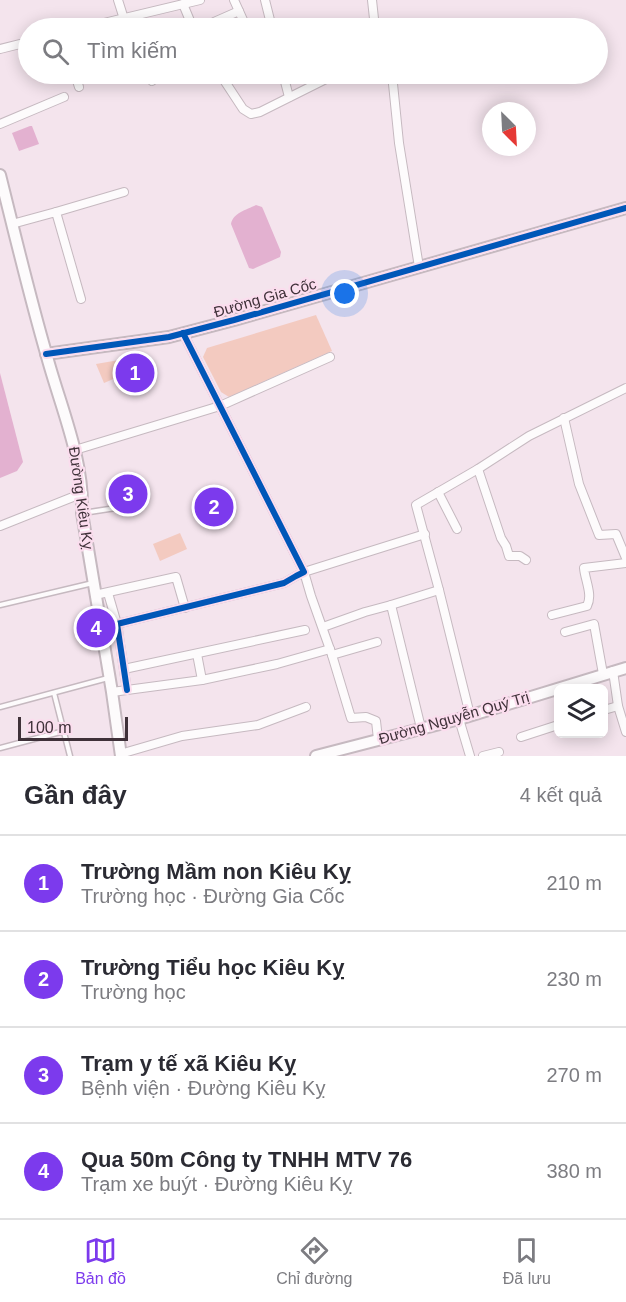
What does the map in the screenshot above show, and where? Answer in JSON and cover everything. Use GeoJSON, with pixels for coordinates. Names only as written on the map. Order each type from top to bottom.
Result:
{"type":"FeatureCollection","features":[{"type":"Feature","properties":{"kind":"street"},"geometry":{"type":"LineString","coordinates":[[118,0],[124,18]]}},
{"type":"Feature","properties":{"kind":"street"},"geometry":{"type":"LineString","coordinates":[[127,18],[178,3],[200,0]]}},
{"type":"Feature","properties":{"kind":"street"},"geometry":{"type":"LineString","coordinates":[[234,0],[242,18]]}},
{"type":"Feature","properties":{"kind":"street"},"geometry":{"type":"LineString","coordinates":[[265,0],[270,18]]}},
{"type":"Feature","properties":{"kind":"street"},"geometry":{"type":"LineString","coordinates":[[372,0],[374,18]]}},
{"type":"Feature","properties":{"kind":"street"},"geometry":{"type":"LineString","coordinates":[[178,3],[187,18]]}},
{"type":"Feature","properties":{"kind":"street"},"geometry":{"type":"LineString","coordinates":[[223,18],[238,11]]}},
{"type":"Feature","properties":{"kind":"street"},"geometry":{"type":"LineString","coordinates":[[0,49],[18,44]]}},
{"type":"Feature","properties":{"kind":"street"},"geometry":{"type":"LineString","coordinates":[[226,84],[243,110],[251,114],[260,112],[316,84]]}},
{"type":"Feature","properties":{"kind":"street"},"geometry":{"type":"LineString","coordinates":[[286,84],[289,97]]}},
{"type":"Feature","properties":{"kind":"street"},"geometry":{"type":"LineString","coordinates":[[393,84],[399,143],[418,267]]}},
{"type":"Feature","properties":{"kind":"street"},"geometry":{"type":"LineString","coordinates":[[0,123],[64,97]]}},
{"type":"Feature","properties":{"kind":"street","name":"Đường Kiêu Kỵ"},"geometry":{"type":"LineString","coordinates":[[0,176],[46,354],[75,450],[83,493],[82,513],[112,692],[120,755]]}},
{"type":"Feature","properties":{"kind":"street"},"geometry":{"type":"LineString","coordinates":[[12,224],[124,192]]}},
{"type":"Feature","properties":{"kind":"street","name":"Đường Gia Cốc"},"geometry":{"type":"LineString","coordinates":[[46,354],[169,337],[626,208]]}},
{"type":"Feature","properties":{"kind":"street"},"geometry":{"type":"LineString","coordinates":[[56,212],[81,299]]}},
{"type":"Feature","properties":{"kind":"street"},"geometry":{"type":"LineString","coordinates":[[183,333],[304,572],[351,718],[366,717],[376,720],[378,739]]}},
{"type":"Feature","properties":{"kind":"street"},"geometry":{"type":"LineString","coordinates":[[75,450],[220,406],[330,357]]}},
{"type":"Feature","properties":{"kind":"street"},"geometry":{"type":"LineString","coordinates":[[470,715],[416,505],[529,436],[626,388]]}},
{"type":"Feature","properties":{"kind":"street"},"geometry":{"type":"LineString","coordinates":[[552,615],[589,604],[590,597],[584,568],[626,561],[616,534],[599,535],[579,484],[564,418]]}},
{"type":"Feature","properties":{"kind":"street"},"geometry":{"type":"LineString","coordinates":[[478,469],[509,556],[520,556],[526,560]]}},
{"type":"Feature","properties":{"kind":"street"},"geometry":{"type":"LineString","coordinates":[[438,492],[457,529]]}},
{"type":"Feature","properties":{"kind":"street"},"geometry":{"type":"LineString","coordinates":[[0,526],[83,493]]}},
{"type":"Feature","properties":{"kind":"street"},"geometry":{"type":"LineString","coordinates":[[117,624],[284,583],[304,572],[424,534]]}},
{"type":"Feature","properties":{"kind":"street"},"geometry":{"type":"LineString","coordinates":[[95,596],[176,577],[185,608]]}},
{"type":"Feature","properties":{"kind":"street"},"geometry":{"type":"LineString","coordinates":[[323,627],[439,590]]}},
{"type":"Feature","properties":{"kind":"street"},"geometry":{"type":"LineString","coordinates":[[108,592],[117,624],[127,690]]}},
{"type":"Feature","properties":{"kind":"street"},"geometry":{"type":"LineString","coordinates":[[392,605],[422,728]]}},
{"type":"Feature","properties":{"kind":"street"},"geometry":{"type":"LineString","coordinates":[[564,632],[594,624],[625,726]]}},
{"type":"Feature","properties":{"kind":"street"},"geometry":{"type":"LineString","coordinates":[[124,669],[305,630]]}},
{"type":"Feature","properties":{"kind":"street"},"geometry":{"type":"LineString","coordinates":[[112,692],[202,680],[377,642]]}},
{"type":"Feature","properties":{"kind":"street"},"geometry":{"type":"LineString","coordinates":[[104,649],[120,647]]}},
{"type":"Feature","properties":{"kind":"street"},"geometry":{"type":"LineString","coordinates":[[197,654],[202,680]]}},
{"type":"Feature","properties":{"kind":"street","name":"Đường Nguyễn Quý Trị"},"geometry":{"type":"LineString","coordinates":[[316,756],[459,719],[626,668]]}},
{"type":"Feature","properties":{"kind":"street"},"geometry":{"type":"LineString","coordinates":[[608,709],[618,706]]}},
{"type":"Feature","properties":{"kind":"street"},"geometry":{"type":"LineString","coordinates":[[120,755],[182,736],[258,725],[306,707]]}},
{"type":"Feature","properties":{"kind":"street"},"geometry":{"type":"LineString","coordinates":[[459,719],[470,756]]}},
{"type":"Feature","properties":{"kind":"street"},"geometry":{"type":"LineString","coordinates":[[521,737],[554,726]]}},
{"type":"Feature","properties":{"kind":"street"},"geometry":{"type":"LineString","coordinates":[[483,756],[499,752]]}},
{"type":"Feature","properties":{"kind":"lane"},"geometry":{"type":"LineString","coordinates":[[82,513],[142,504]]}},
{"type":"Feature","properties":{"kind":"lane"},"geometry":{"type":"LineString","coordinates":[[0,605],[93,583]]}},
{"type":"Feature","properties":{"kind":"lane"},"geometry":{"type":"LineString","coordinates":[[0,707],[109,678]]}},
{"type":"Feature","properties":{"kind":"lane"},"geometry":{"type":"LineString","coordinates":[[54,693],[70,756]]}},
{"type":"Feature","properties":{"kind":"lane"},"geometry":{"type":"LineString","coordinates":[[0,748],[64,731]]}},
{"type":"Feature","properties":{"kind":"shaded area"},"geometry":{"type":"Polygon","coordinates":[[[30,126],[39,144],[19,151],[12,133],[30,126]]]}},
{"type":"Feature","properties":{"kind":"shaded area"},"geometry":{"type":"Polygon","coordinates":[[[256,205],[262,207],[281,252],[280,257],[253,269],[249,268],[231,224],[237,214],[256,205]]]}},
{"type":"Feature","properties":{"kind":"shaded area"},"geometry":{"type":"Polygon","coordinates":[[[316,315],[332,351],[229,397],[221,392],[203,357],[207,348],[316,315]]]}},
{"type":"Feature","properties":{"kind":"shaded area"},"geometry":{"type":"Polygon","coordinates":[[[119,360],[125,374],[104,383],[96,364],[119,360]]]}},
{"type":"Feature","properties":{"kind":"shaded area"},"geometry":{"type":"Polygon","coordinates":[[[0,373],[23,462],[17,471],[0,478],[0,373]]]}},
{"type":"Feature","properties":{"kind":"shaded area"},"geometry":{"type":"Polygon","coordinates":[[[180,533],[187,549],[160,561],[153,544],[180,533]]]}},
{"type":"Feature","properties":{"kind":"cycle path"},"geometry":{"type":"LineString","coordinates":[[46,354],[169,337],[626,208]]}},
{"type":"Feature","properties":{"kind":"cycle path"},"geometry":{"type":"LineString","coordinates":[[127,690],[117,624],[284,583],[304,572],[183,333]]}},
{"type":"Feature","properties":{"kind":"place","name":"Trường Mầm non Kiêu Kỵ"},"geometry":{"type":"Point","coordinates":[135,373]}},
{"type":"Feature","properties":{"kind":"place","name":"Trạm y tế xã Kiêu Kỵ"},"geometry":{"type":"Point","coordinates":[128,494]}},
{"type":"Feature","properties":{"kind":"place","name":"Trường Tiểu học Kiêu Kỵ"},"geometry":{"type":"Point","coordinates":[214,507]}},
{"type":"Feature","properties":{"kind":"place","name":"Qua 50m Công ty TNHH MTV 76"},"geometry":{"type":"Point","coordinates":[96,628]}}]}
